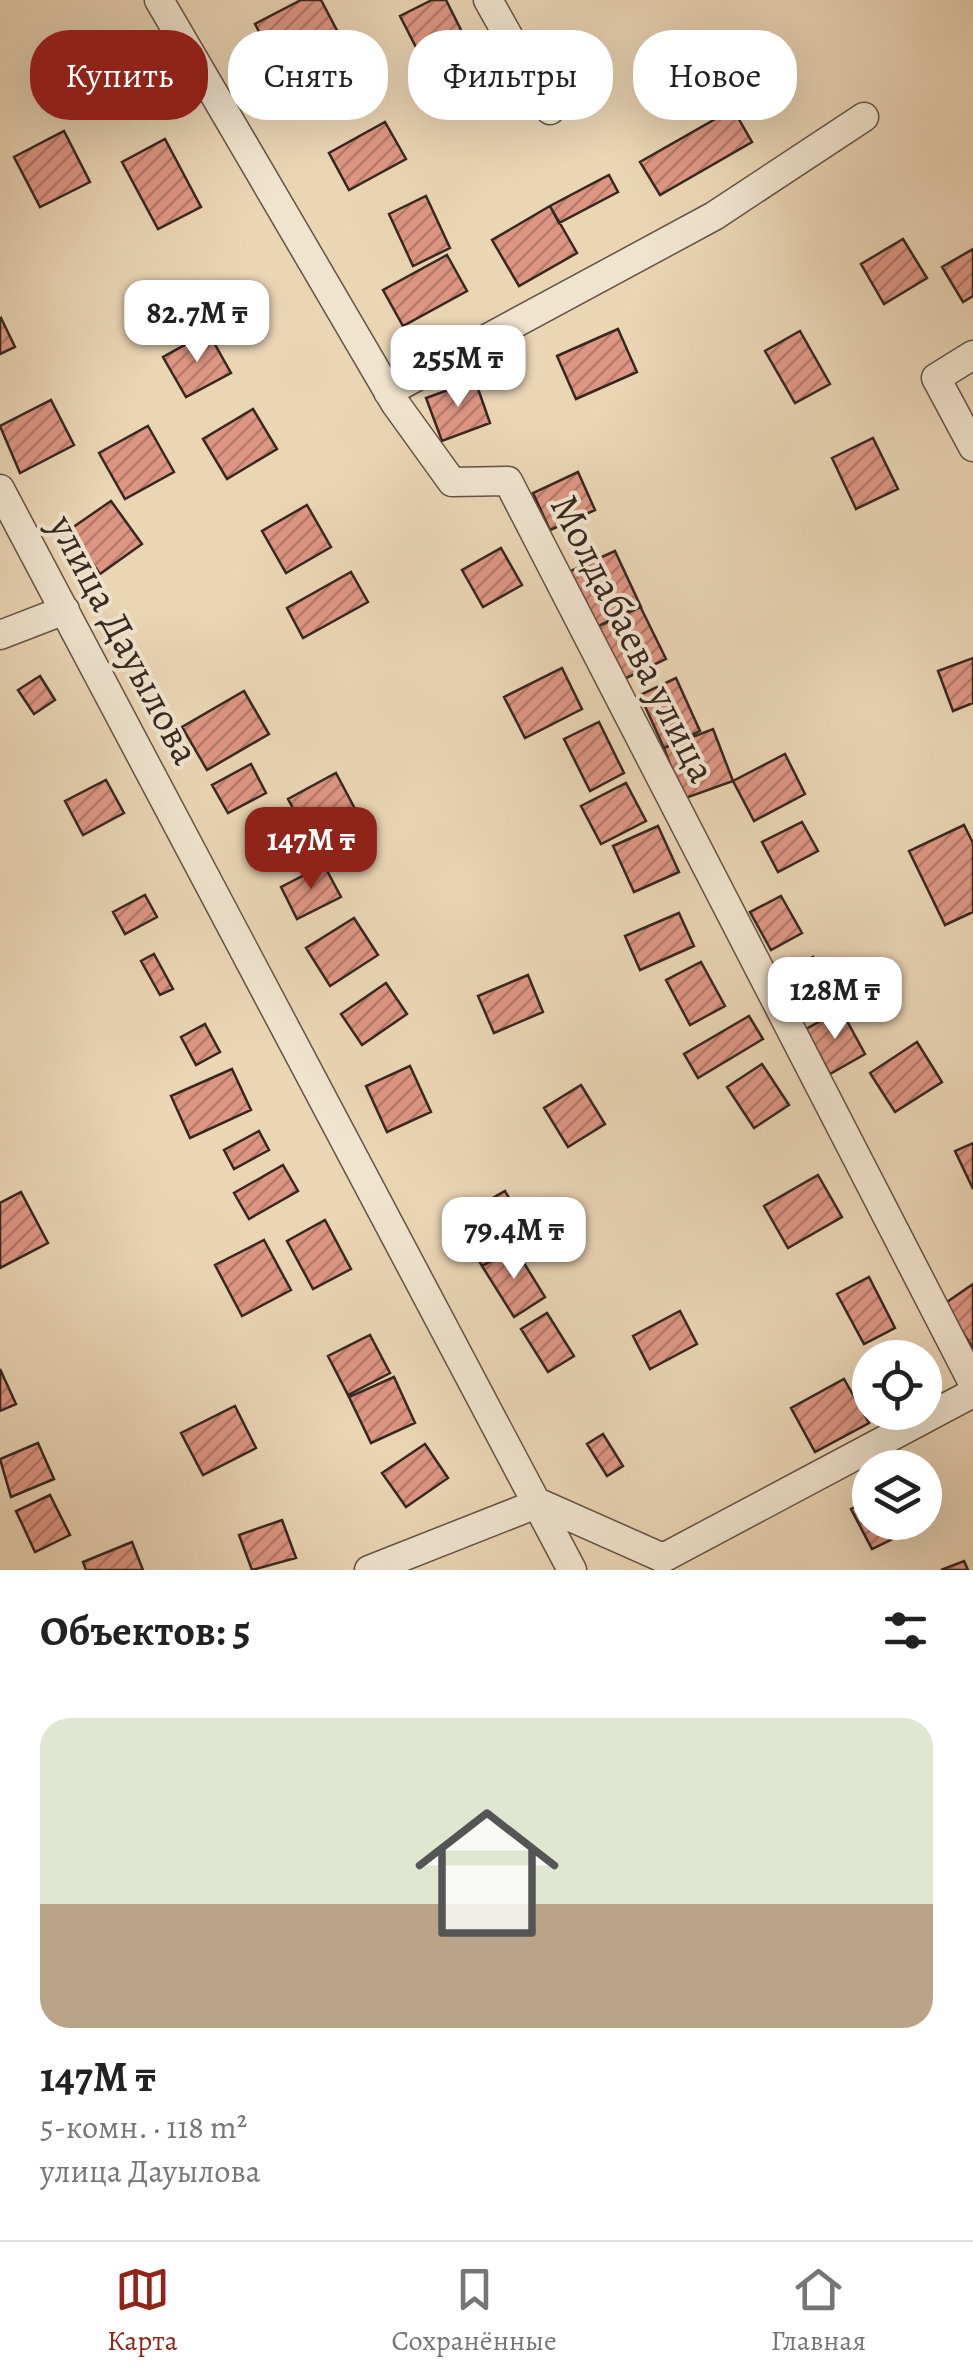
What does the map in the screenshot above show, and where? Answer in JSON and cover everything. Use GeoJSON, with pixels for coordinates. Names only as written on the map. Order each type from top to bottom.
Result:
{"type":"FeatureCollection","features":[{"type":"Feature","properties":{"kind":"street","name":"Молдабаева улица"},"geometry":{"type":"LineString","coordinates":[[160,0],[388,392],[452,482],[508,481],[973,1383]]}},
{"type":"Feature","properties":{"kind":"street"},"geometry":{"type":"LineString","coordinates":[[488,0],[505,30]]}},
{"type":"Feature","properties":{"kind":"street"},"geometry":{"type":"LineString","coordinates":[[388,392],[714,216],[864,116]]}},
{"type":"Feature","properties":{"kind":"street"},"geometry":{"type":"LineString","coordinates":[[973,355],[936,378],[973,447]]}},
{"type":"Feature","properties":{"kind":"street","name":"улица Дауылова"},"geometry":{"type":"LineString","coordinates":[[0,489],[540,1502],[572,1570]]}},
{"type":"Feature","properties":{"kind":"street"},"geometry":{"type":"LineString","coordinates":[[0,635],[65,610]]}},
{"type":"Feature","properties":{"kind":"street"},"geometry":{"type":"LineString","coordinates":[[369,1570],[540,1502],[663,1558],[973,1393]]}},
{"type":"Feature","properties":{"kind":"building"},"geometry":{"type":"Polygon","coordinates":[[[301,0],[321,0],[337,30],[258,30],[255,24],[301,0]]]}},
{"type":"Feature","properties":{"kind":"building"},"geometry":{"type":"Polygon","coordinates":[[[432,0],[446,0],[461,30],[408,32],[400,16],[432,0]]]}},
{"type":"Feature","properties":{"kind":"building"},"geometry":{"type":"Polygon","coordinates":[[[714,120],[739,120],[752,142],[660,195],[640,162],[714,120]]]}},
{"type":"Feature","properties":{"kind":"building"},"geometry":{"type":"Polygon","coordinates":[[[385,122],[406,159],[349,190],[329,153],[385,122]]]}},
{"type":"Feature","properties":{"kind":"building"},"geometry":{"type":"Polygon","coordinates":[[[64,131],[90,182],[40,207],[14,157],[64,131]]]}},
{"type":"Feature","properties":{"kind":"building"},"geometry":{"type":"Polygon","coordinates":[[[165,139],[201,207],[158,229],[122,162],[165,139]]]}},
{"type":"Feature","properties":{"kind":"building"},"geometry":{"type":"Polygon","coordinates":[[[609,175],[618,192],[559,223],[550,206],[609,175]]]}},
{"type":"Feature","properties":{"kind":"building"},"geometry":{"type":"Polygon","coordinates":[[[426,196],[450,248],[413,266],[389,214],[426,196]]]}},
{"type":"Feature","properties":{"kind":"building"},"geometry":{"type":"Polygon","coordinates":[[[550,206],[577,253],[519,286],[492,240],[550,206]]]}},
{"type":"Feature","properties":{"kind":"building"},"geometry":{"type":"Polygon","coordinates":[[[903,239],[927,278],[884,304],[861,264],[903,239]]]}},
{"type":"Feature","properties":{"kind":"building"},"geometry":{"type":"Polygon","coordinates":[[[973,249],[973,296],[963,302],[942,267],[973,249]]]}},
{"type":"Feature","properties":{"kind":"building"},"geometry":{"type":"Polygon","coordinates":[[[447,255],[467,291],[403,326],[383,290],[447,255]]]}},
{"type":"Feature","properties":{"kind":"building"},"geometry":{"type":"Polygon","coordinates":[[[0,319],[15,347],[0,354],[0,319]]]}},
{"type":"Feature","properties":{"kind":"building"},"geometry":{"type":"Polygon","coordinates":[[[618,329],[637,372],[576,399],[557,356],[618,329]]]}},
{"type":"Feature","properties":{"kind":"building"},"geometry":{"type":"Polygon","coordinates":[[[800,331],[830,384],[795,403],[765,351],[800,331]]]}},
{"type":"Feature","properties":{"kind":"building"},"geometry":{"type":"Polygon","coordinates":[[[208,332],[231,373],[186,397],[163,357],[208,332]]]}},
{"type":"Feature","properties":{"kind":"building"},"geometry":{"type":"Polygon","coordinates":[[[475,380],[490,423],[442,441],[426,398],[475,380]]]}},
{"type":"Feature","properties":{"kind":"building"},"geometry":{"type":"Polygon","coordinates":[[[51,400],[74,445],[20,473],[0,426],[51,400]]]}},
{"type":"Feature","properties":{"kind":"building"},"geometry":{"type":"Polygon","coordinates":[[[253,409],[277,449],[227,479],[203,439],[253,409]]]}},
{"type":"Feature","properties":{"kind":"building"},"geometry":{"type":"Polygon","coordinates":[[[148,426],[174,472],[125,499],[99,453],[148,426]]]}},
{"type":"Feature","properties":{"kind":"building"},"geometry":{"type":"Polygon","coordinates":[[[873,438],[898,489],[856,509],[832,458],[873,438]]]}},
{"type":"Feature","properties":{"kind":"building"},"geometry":{"type":"Polygon","coordinates":[[[578,472],[595,510],[550,530],[533,493],[578,472]]]}},
{"type":"Feature","properties":{"kind":"building"},"geometry":{"type":"Polygon","coordinates":[[[111,501],[142,544],[100,574],[69,530],[111,501]]]}},
{"type":"Feature","properties":{"kind":"building"},"geometry":{"type":"Polygon","coordinates":[[[307,505],[331,547],[286,573],[262,531],[307,505]]]}},
{"type":"Feature","properties":{"kind":"building"},"geometry":{"type":"Polygon","coordinates":[[[501,548],[522,585],[483,607],[462,570],[501,548]]]}},
{"type":"Feature","properties":{"kind":"building"},"geometry":{"type":"Polygon","coordinates":[[[615,551],[641,607],[592,629],[566,573],[615,551]]]}},
{"type":"Feature","properties":{"kind":"building"},"geometry":{"type":"Polygon","coordinates":[[[351,572],[368,602],[303,638],[287,608],[351,572]]]}},
{"type":"Feature","properties":{"kind":"building"},"geometry":{"type":"Polygon","coordinates":[[[640,606],[666,659],[618,682],[592,629],[640,606]]]}},
{"type":"Feature","properties":{"kind":"building"},"geometry":{"type":"Polygon","coordinates":[[[973,658],[973,703],[953,711],[938,671],[973,658]]]}},
{"type":"Feature","properties":{"kind":"building"},"geometry":{"type":"Polygon","coordinates":[[[562,668],[582,709],[525,738],[504,697],[562,668]]]}},
{"type":"Feature","properties":{"kind":"building"},"geometry":{"type":"Polygon","coordinates":[[[40,676],[55,700],[34,714],[18,690],[40,676]]]}},
{"type":"Feature","properties":{"kind":"building"},"geometry":{"type":"Polygon","coordinates":[[[676,678],[700,731],[664,748],[640,695],[676,678]]]}},
{"type":"Feature","properties":{"kind":"building"},"geometry":{"type":"Polygon","coordinates":[[[244,691],[269,734],[207,770],[182,727],[244,691]]]}},
{"type":"Feature","properties":{"kind":"building"},"geometry":{"type":"Polygon","coordinates":[[[599,722],[624,773],[590,791],[564,739],[599,722]]]}},
{"type":"Feature","properties":{"kind":"building"},"geometry":{"type":"Polygon","coordinates":[[[713,729],[733,781],[683,799],[664,748],[713,729]]]}},
{"type":"Feature","properties":{"kind":"building"},"geometry":{"type":"Polygon","coordinates":[[[785,754],[805,794],[754,821],[733,781],[785,754]]]}},
{"type":"Feature","properties":{"kind":"building"},"geometry":{"type":"Polygon","coordinates":[[[251,764],[266,793],[228,813],[212,785],[251,764]]]}},
{"type":"Feature","properties":{"kind":"building"},"geometry":{"type":"Polygon","coordinates":[[[336,773],[363,824],[315,849],[288,799],[336,773]]]}},
{"type":"Feature","properties":{"kind":"building"},"geometry":{"type":"Polygon","coordinates":[[[106,780],[124,813],[83,835],[65,801],[106,780]]]}},
{"type":"Feature","properties":{"kind":"building"},"geometry":{"type":"Polygon","coordinates":[[[626,783],[646,821],[601,844],[581,806],[626,783]]]}},
{"type":"Feature","properties":{"kind":"building"},"geometry":{"type":"Polygon","coordinates":[[[802,822],[818,851],[778,872],[762,842],[802,822]]]}},
{"type":"Feature","properties":{"kind":"building"},"geometry":{"type":"Polygon","coordinates":[[[964,825],[973,843],[973,912],[945,925],[909,851],[964,825]]]}},
{"type":"Feature","properties":{"kind":"building"},"geometry":{"type":"Polygon","coordinates":[[[658,826],[679,872],[634,892],[613,846],[658,826]]]}},
{"type":"Feature","properties":{"kind":"building"},"geometry":{"type":"Polygon","coordinates":[[[324,865],[341,897],[297,919],[281,887],[324,865]]]}},
{"type":"Feature","properties":{"kind":"building"},"geometry":{"type":"Polygon","coordinates":[[[145,895],[157,917],[125,934],[113,912],[145,895]]]}},
{"type":"Feature","properties":{"kind":"building"},"geometry":{"type":"Polygon","coordinates":[[[781,896],[802,933],[771,950],[750,912],[781,896]]]}},
{"type":"Feature","properties":{"kind":"building"},"geometry":{"type":"Polygon","coordinates":[[[679,913],[694,946],[640,970],[625,936],[679,913]]]}},
{"type":"Feature","properties":{"kind":"building"},"geometry":{"type":"Polygon","coordinates":[[[354,918],[378,955],[330,986],[306,948],[354,918]]]}},
{"type":"Feature","properties":{"kind":"building"},"geometry":{"type":"Polygon","coordinates":[[[154,954],[173,989],[160,995],[141,961],[154,954]]]}},
{"type":"Feature","properties":{"kind":"building"},"geometry":{"type":"Polygon","coordinates":[[[813,957],[832,993],[794,1013],[775,977],[813,957]]]}},
{"type":"Feature","properties":{"kind":"building"},"geometry":{"type":"Polygon","coordinates":[[[701,962],[725,1006],[690,1025],[666,980],[701,962]]]}},
{"type":"Feature","properties":{"kind":"building"},"geometry":{"type":"Polygon","coordinates":[[[528,975],[543,1012],[494,1033],[478,996],[528,975]]]}},
{"type":"Feature","properties":{"kind":"building"},"geometry":{"type":"Polygon","coordinates":[[[386,983],[407,1014],[362,1045],[341,1014],[386,983]]]}},
{"type":"Feature","properties":{"kind":"building"},"geometry":{"type":"Polygon","coordinates":[[[841,1010],[865,1054],[830,1074],[806,1029],[841,1010]]]}},
{"type":"Feature","properties":{"kind":"building"},"geometry":{"type":"Polygon","coordinates":[[[749,1016],[763,1039],[698,1078],[684,1054],[749,1016]]]}},
{"type":"Feature","properties":{"kind":"building"},"geometry":{"type":"Polygon","coordinates":[[[205,1024],[220,1052],[196,1065],[181,1037],[205,1024]]]}},
{"type":"Feature","properties":{"kind":"building"},"geometry":{"type":"Polygon","coordinates":[[[917,1042],[942,1082],[895,1112],[870,1073],[917,1042]]]}},
{"type":"Feature","properties":{"kind":"building"},"geometry":{"type":"Polygon","coordinates":[[[762,1064],[789,1105],[754,1128],[727,1087],[762,1064]]]}},
{"type":"Feature","properties":{"kind":"building"},"geometry":{"type":"Polygon","coordinates":[[[410,1066],[431,1112],[387,1132],[366,1086],[410,1066]]]}},
{"type":"Feature","properties":{"kind":"building"},"geometry":{"type":"Polygon","coordinates":[[[232,1069],[251,1110],[190,1138],[171,1096],[232,1069]]]}},
{"type":"Feature","properties":{"kind":"building"},"geometry":{"type":"Polygon","coordinates":[[[581,1085],[605,1124],[568,1147],[544,1108],[581,1085]]]}},
{"type":"Feature","properties":{"kind":"building"},"geometry":{"type":"Polygon","coordinates":[[[259,1131],[269,1150],[234,1169],[224,1150],[259,1131]]]}},
{"type":"Feature","properties":{"kind":"building"},"geometry":{"type":"Polygon","coordinates":[[[973,1143],[973,1189],[955,1151],[973,1143]]]}},
{"type":"Feature","properties":{"kind":"building"},"geometry":{"type":"Polygon","coordinates":[[[283,1165],[298,1191],[249,1219],[234,1193],[283,1165]]]}},
{"type":"Feature","properties":{"kind":"building"},"geometry":{"type":"Polygon","coordinates":[[[818,1175],[842,1217],[788,1248],[764,1206],[818,1175]]]}},
{"type":"Feature","properties":{"kind":"building"},"geometry":{"type":"Polygon","coordinates":[[[505,1191],[532,1239],[482,1266],[456,1219],[505,1191]]]}},
{"type":"Feature","properties":{"kind":"building"},"geometry":{"type":"Polygon","coordinates":[[[21,1192],[48,1243],[0,1268],[0,1203],[21,1192]]]}},
{"type":"Feature","properties":{"kind":"building"},"geometry":{"type":"Polygon","coordinates":[[[325,1220],[351,1269],[313,1289],[287,1241],[325,1220]]]}},
{"type":"Feature","properties":{"kind":"building"},"geometry":{"type":"Polygon","coordinates":[[[264,1240],[291,1290],[242,1316],[215,1265],[264,1240]]]}},
{"type":"Feature","properties":{"kind":"building"},"geometry":{"type":"Polygon","coordinates":[[[514,1247],[545,1297],[514,1317],[482,1266],[514,1247]]]}},
{"type":"Feature","properties":{"kind":"building"},"geometry":{"type":"Polygon","coordinates":[[[869,1277],[895,1328],[872,1340],[862,1340],[837,1294],[869,1277]]]}},
{"type":"Feature","properties":{"kind":"building"},"geometry":{"type":"Polygon","coordinates":[[[973,1284],[973,1348],[944,1304],[973,1284]]]}},
{"type":"Feature","properties":{"kind":"building"},"geometry":{"type":"Polygon","coordinates":[[[680,1311],[697,1344],[650,1369],[633,1336],[680,1311]]]}},
{"type":"Feature","properties":{"kind":"building"},"geometry":{"type":"Polygon","coordinates":[[[547,1313],[574,1356],[548,1372],[521,1329],[547,1313]]]}},
{"type":"Feature","properties":{"kind":"building"},"geometry":{"type":"Polygon","coordinates":[[[370,1335],[390,1373],[348,1395],[328,1356],[370,1335]]]}},
{"type":"Feature","properties":{"kind":"building"},"geometry":{"type":"Polygon","coordinates":[[[0,1369],[16,1404],[0,1411],[0,1369]]]}},
{"type":"Feature","properties":{"kind":"building"},"geometry":{"type":"Polygon","coordinates":[[[394,1377],[415,1423],[371,1443],[349,1397],[394,1377]]]}},
{"type":"Feature","properties":{"kind":"building"},"geometry":{"type":"Polygon","coordinates":[[[844,1379],[852,1393],[852,1430],[856,1430],[815,1452],[791,1408],[844,1379]]]}},
{"type":"Feature","properties":{"kind":"building"},"geometry":{"type":"Polygon","coordinates":[[[235,1406],[256,1448],[203,1475],[181,1433],[235,1406]]]}},
{"type":"Feature","properties":{"kind":"building"},"geometry":{"type":"Polygon","coordinates":[[[603,1434],[623,1466],[607,1476],[587,1444],[603,1434]]]}},
{"type":"Feature","properties":{"kind":"building"},"geometry":{"type":"Polygon","coordinates":[[[38,1443],[54,1479],[11,1497],[0,1459],[38,1443]]]}},
{"type":"Feature","properties":{"kind":"building"},"geometry":{"type":"Polygon","coordinates":[[[425,1444],[448,1478],[406,1507],[382,1473],[425,1444]]]}},
{"type":"Feature","properties":{"kind":"building"},"geometry":{"type":"Polygon","coordinates":[[[50,1495],[70,1535],[35,1552],[16,1511],[50,1495]]]}},
{"type":"Feature","properties":{"kind":"building"},"geometry":{"type":"Polygon","coordinates":[[[282,1520],[296,1558],[252,1570],[239,1535],[282,1520]]]}},
{"type":"Feature","properties":{"kind":"building"},"geometry":{"type":"Polygon","coordinates":[[[867,1540],[891,1540],[872,1549],[867,1540]]]}},
{"type":"Feature","properties":{"kind":"building"},"geometry":{"type":"Polygon","coordinates":[[[132,1542],[143,1570],[86,1570],[83,1562],[132,1542]]]}},
{"type":"Feature","properties":{"kind":"building"},"geometry":{"type":"Polygon","coordinates":[[[964,1561],[968,1570],[941,1570],[964,1561]]]}}]}
